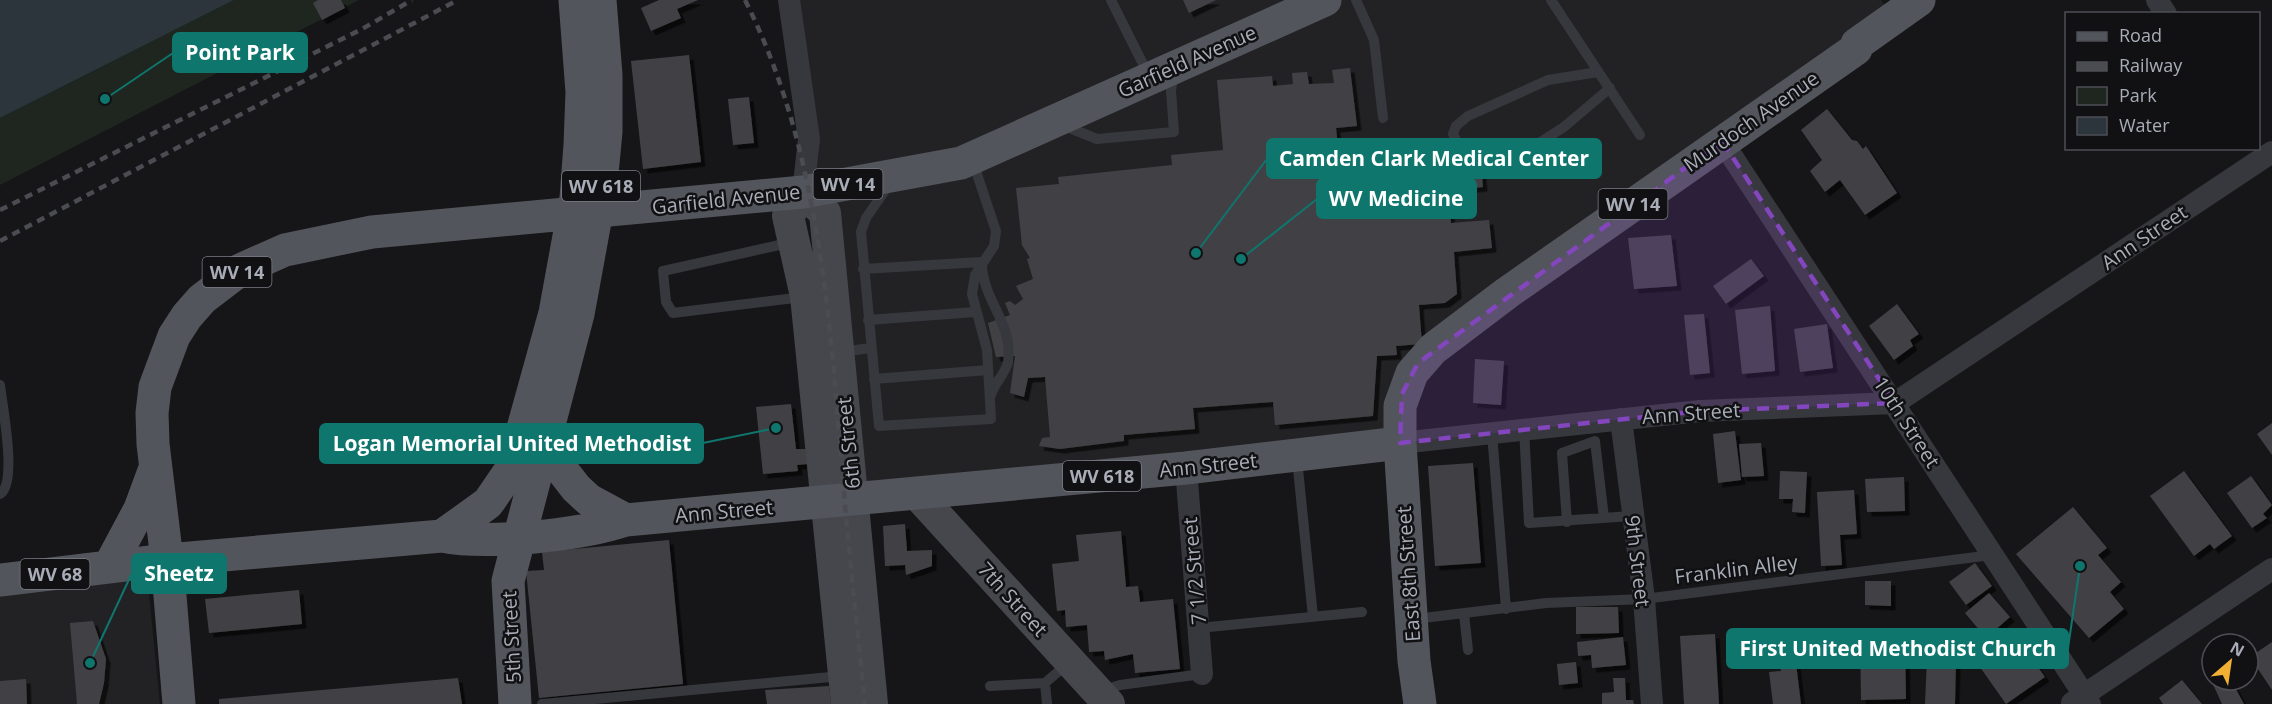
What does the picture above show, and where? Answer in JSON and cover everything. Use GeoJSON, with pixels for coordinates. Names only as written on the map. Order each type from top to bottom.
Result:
{"type":"FeatureCollection","features":[{"type":"Feature","properties":{"kind":"main road","name":"WV 618"},"geometry":{"type":"LineString","coordinates":[[544,448],[555,313],[576,198],[582,92],[575,0]]}},
{"type":"Feature","properties":{"kind":"main road","name":"WV 618"},"geometry":{"type":"LineString","coordinates":[[442,536],[488,503],[512,468],[552,365],[590,255],[606,132],[604,35],[600,0]]}},
{"type":"Feature","properties":{"kind":"main road","name":"Garfield Avenue"},"geometry":{"type":"LineString","coordinates":[[167,560],[152,413],[155,387],[174,336],[202,299],[240,270],[259,259],[317,242],[372,232],[803,192],[972,159],[1149,77],[1325,0]]}},
{"type":"Feature","properties":{"kind":"main road","name":"Murdoch Avenue"},"geometry":{"type":"LineString","coordinates":[[1400,443],[1402,394],[1418,363],[1507,293],[1856,49],[1857,44],[1919,0]]}},
{"type":"Feature","properties":{"kind":"main road","name":"Ann Street"},"geometry":{"type":"LineString","coordinates":[[0,580],[167,560],[442,536],[467,541],[482,540],[607,526],[626,520],[1186,468],[1400,443]]}},
{"type":"Feature","properties":{"kind":"main road","name":"East 8th Street"},"geometry":{"type":"LineString","coordinates":[[1400,443],[1414,661],[1420,704]]}},
{"type":"Feature","properties":{"kind":"main road"},"geometry":{"type":"LineString","coordinates":[[544,448],[589,500],[626,520]]}},
{"type":"Feature","properties":{"kind":"main road","name":"5th Street"},"geometry":{"type":"LineString","coordinates":[[515,704],[508,581],[544,448]]}},
{"type":"Feature","properties":{"kind":"main road"},"geometry":{"type":"LineString","coordinates":[[1351,449],[1380,464],[1402,483]]}},
{"type":"Feature","properties":{"kind":"main road"},"geometry":{"type":"LineString","coordinates":[[110,567],[140,509],[156,467]]}},
{"type":"Feature","properties":{"kind":"main road"},"geometry":{"type":"LineString","coordinates":[[482,540],[491,566],[508,581]]}},
{"type":"Feature","properties":{"kind":"main road","name":"WV 14"},"geometry":{"type":"LineString","coordinates":[[167,560],[179,704]]}},
{"type":"Feature","properties":{"kind":"street","name":"6th Street"},"geometry":{"type":"LineString","coordinates":[[789,0],[809,139],[803,192],[788,216],[806,296],[841,500]]}},
{"type":"Feature","properties":{"kind":"street","name":"10th Street"},"geometry":{"type":"LineString","coordinates":[[1722,141],[1896,403],[1993,555],[2081,701]]}},
{"type":"Feature","properties":{"kind":"street","name":"Ann Street"},"geometry":{"type":"LineString","coordinates":[[1400,443],[1700,411],[1896,403],[2267,157]]}},
{"type":"Feature","properties":{"kind":"street","name":"6th Street"},"geometry":{"type":"LineString","coordinates":[[803,192],[825,213],[839,352],[841,500],[855,680],[872,704]]}},
{"type":"Feature","properties":{"kind":"street","name":"9th Street"},"geometry":{"type":"LineString","coordinates":[[1621,419],[1644,599],[1652,704]]}},
{"type":"Feature","properties":{"kind":"street","name":"7 1/2 Street"},"geometry":{"type":"LineString","coordinates":[[1186,468],[1202,674]]}},
{"type":"Feature","properties":{"kind":"street","name":"7th Street"},"geometry":{"type":"LineString","coordinates":[[917,494],[1103,698]]}},
{"type":"Feature","properties":{"kind":"street"},"geometry":{"type":"LineString","coordinates":[[2081,701],[2272,569]]}},
{"type":"Feature","properties":{"kind":"lane"},"geometry":{"type":"LineString","coordinates":[[1111,0],[1149,77]]}},
{"type":"Feature","properties":{"kind":"lane"},"geometry":{"type":"LineString","coordinates":[[1356,0],[1374,40],[1383,118]]}},
{"type":"Feature","properties":{"kind":"lane"},"geometry":{"type":"LineString","coordinates":[[1551,0],[1640,135]]}},
{"type":"Feature","properties":{"kind":"lane"},"geometry":{"type":"LineString","coordinates":[[1048,124],[1062,125],[1097,139],[1174,132],[1171,81],[1179,64]]}},
{"type":"Feature","properties":{"kind":"lane"},"geometry":{"type":"LineString","coordinates":[[1598,72],[1548,80],[1468,116],[1456,126],[1453,134],[1455,140],[1465,149],[1470,150],[1536,145],[1564,127],[1610,88]]}},
{"type":"Feature","properties":{"kind":"lane"},"geometry":{"type":"LineString","coordinates":[[897,175],[866,218],[861,232],[879,426],[990,419],[987,350],[972,294],[975,275],[981,262],[994,246],[996,231],[986,194],[972,159]]}},
{"type":"Feature","properties":{"kind":"lane"},"geometry":{"type":"LineString","coordinates":[[794,242],[663,271],[666,302],[673,312],[806,296]]}},
{"type":"Feature","properties":{"kind":"lane"},"geometry":{"type":"LineString","coordinates":[[863,268],[981,262]]}},
{"type":"Feature","properties":{"kind":"lane"},"geometry":{"type":"LineString","coordinates":[[981,262],[982,282],[1003,320],[1008,349],[1004,373],[992,391],[990,402]]}},
{"type":"Feature","properties":{"kind":"lane"},"geometry":{"type":"LineString","coordinates":[[868,320],[975,312]]}},
{"type":"Feature","properties":{"kind":"lane"},"geometry":{"type":"LineString","coordinates":[[839,352],[871,348]]}},
{"type":"Feature","properties":{"kind":"lane"},"geometry":{"type":"LineString","coordinates":[[874,379],[988,370]]}},
{"type":"Feature","properties":{"kind":"lane"},"geometry":{"type":"LineString","coordinates":[[0,384],[10,476],[4,491],[0,494]]}},
{"type":"Feature","properties":{"kind":"lane"},"geometry":{"type":"LineString","coordinates":[[1524,429],[1529,523],[1632,516]]}},
{"type":"Feature","properties":{"kind":"lane"},"geometry":{"type":"LineString","coordinates":[[1492,433],[1506,609]]}},
{"type":"Feature","properties":{"kind":"lane"},"geometry":{"type":"LineString","coordinates":[[1567,522],[1562,453],[1595,441],[1604,518]]}},
{"type":"Feature","properties":{"kind":"lane"},"geometry":{"type":"LineString","coordinates":[[1297,455],[1313,617]]}},
{"type":"Feature","properties":{"kind":"lane","name":"Franklin Alley"},"geometry":{"type":"LineString","coordinates":[[1412,620],[1546,603],[1644,599],[1993,555]]}},
{"type":"Feature","properties":{"kind":"lane"},"geometry":{"type":"LineString","coordinates":[[1199,628],[1362,612]]}},
{"type":"Feature","properties":{"kind":"lane"},"geometry":{"type":"LineString","coordinates":[[1464,614],[1468,650]]}},
{"type":"Feature","properties":{"kind":"lane"},"geometry":{"type":"LineString","coordinates":[[990,686],[1045,683],[1070,662]]}},
{"type":"Feature","properties":{"kind":"lane"},"geometry":{"type":"LineString","coordinates":[[1103,698],[1120,685],[1202,674]]}},
{"type":"Feature","properties":{"kind":"lane"},"geometry":{"type":"LineString","coordinates":[[542,704],[855,680]]}},
{"type":"Feature","properties":{"kind":"lane"},"geometry":{"type":"LineString","coordinates":[[1045,683],[1047,704]]}},
{"type":"Feature","properties":{"kind":"highlighted area"},"geometry":{"type":"Polygon","coordinates":[[[1722,141],[1895,403],[1700,411],[1400,443],[1402,394],[1418,363],[1722,141]]]}},
{"type":"Feature","properties":{"kind":"shaded area"},"geometry":{"type":"Polygon","coordinates":[[[789,0],[1881,0],[1893,18],[1433,349],[1400,443],[853,499],[825,213],[803,192],[789,0]]]}},
{"type":"Feature","properties":{"kind":"shaded area"},"geometry":{"type":"Polygon","coordinates":[[[139,582],[149,593],[160,704],[0,704],[0,594],[139,582]]]}},
{"type":"Feature","properties":{"kind":"green space"},"geometry":{"type":"Polygon","coordinates":[[[234,0],[359,0],[0,185],[0,118],[234,0]]]}},
{"type":"Feature","properties":{"kind":"water"},"geometry":{"type":"Polygon","coordinates":[[[0,0],[234,0],[0,118],[0,0]]]}},
{"type":"Feature","properties":{"kind":"building"},"geometry":{"type":"Polygon","coordinates":[[[318,0],[341,0],[345,8],[322,20],[313,3],[318,0]]]}},
{"type":"Feature","properties":{"kind":"building"},"geometry":{"type":"Polygon","coordinates":[[[659,0],[698,0],[677,9],[681,18],[651,31],[641,8],[659,0]]]}},
{"type":"Feature","properties":{"kind":"building"},"geometry":{"type":"Polygon","coordinates":[[[1183,0],[1216,0],[1189,13],[1183,0]]]}},
{"type":"Feature","properties":{"kind":"building"},"geometry":{"type":"Polygon","coordinates":[[[689,55],[701,162],[643,169],[631,61],[689,55]]]}},
{"type":"Feature","properties":{"kind":"building"},"geometry":{"type":"Polygon","coordinates":[[[1350,68],[1357,126],[1336,128],[1342,185],[1377,182],[1374,145],[1410,141],[1411,154],[1440,152],[1442,170],[1481,166],[1483,187],[1444,191],[1443,193],[1446,214],[1450,213],[1451,223],[1489,220],[1492,248],[1454,252],[1457,294],[1445,303],[1419,305],[1422,344],[1396,346],[1397,355],[1377,356],[1373,416],[1275,425],[1273,402],[1193,408],[1195,429],[1124,435],[1124,441],[1060,449],[1039,446],[1042,438],[1050,437],[1045,377],[1028,378],[1024,397],[1010,393],[1015,356],[996,357],[988,323],[1010,315],[1005,303],[1010,301],[1015,305],[1023,299],[1016,286],[1033,279],[1027,259],[1030,258],[1022,245],[1016,188],[1059,184],[1058,177],[1172,165],[1171,155],[1223,150],[1217,80],[1272,76],[1273,86],[1293,84],[1292,73],[1307,72],[1309,84],[1334,83],[1332,70],[1350,68]]]}},
{"type":"Feature","properties":{"kind":"building"},"geometry":{"type":"Polygon","coordinates":[[[749,97],[754,143],[733,145],[728,99],[749,97]]]}},
{"type":"Feature","properties":{"kind":"building"},"geometry":{"type":"Polygon","coordinates":[[[1827,109],[1852,140],[1857,141],[1863,149],[1866,146],[1897,193],[1865,215],[1840,180],[1825,192],[1810,171],[1822,160],[1801,130],[1827,109]]]}},
{"type":"Feature","properties":{"kind":"building"},"geometry":{"type":"Polygon","coordinates":[[[1671,235],[1677,286],[1634,289],[1628,238],[1671,235]]]}},
{"type":"Feature","properties":{"kind":"building"},"geometry":{"type":"Polygon","coordinates":[[[1751,259],[1764,276],[1726,304],[1713,286],[1751,259]]]}},
{"type":"Feature","properties":{"kind":"building"},"geometry":{"type":"Polygon","coordinates":[[[1897,304],[1919,334],[1910,340],[1913,346],[1894,360],[1869,326],[1897,304]]]}},
{"type":"Feature","properties":{"kind":"building"},"geometry":{"type":"Polygon","coordinates":[[[1770,306],[1775,371],[1742,374],[1735,310],[1770,306]]]}},
{"type":"Feature","properties":{"kind":"building"},"geometry":{"type":"Polygon","coordinates":[[[1704,314],[1710,373],[1690,375],[1684,315],[1704,314]]]}},
{"type":"Feature","properties":{"kind":"building"},"geometry":{"type":"Polygon","coordinates":[[[1827,324],[1833,368],[1800,372],[1794,329],[1827,324]]]}},
{"type":"Feature","properties":{"kind":"building"},"geometry":{"type":"Polygon","coordinates":[[[1475,359],[1504,361],[1501,405],[1473,403],[1475,359]]]}},
{"type":"Feature","properties":{"kind":"building"},"geometry":{"type":"Polygon","coordinates":[[[791,404],[796,449],[806,449],[808,464],[797,465],[798,471],[763,474],[756,407],[791,404]]]}},
{"type":"Feature","properties":{"kind":"building"},"geometry":{"type":"Polygon","coordinates":[[[2272,423],[2272,455],[2257,434],[2272,423]]]}},
{"type":"Feature","properties":{"kind":"building"},"geometry":{"type":"Polygon","coordinates":[[[1735,431],[1741,480],[1718,483],[1713,434],[1735,431]]]}},
{"type":"Feature","properties":{"kind":"building"},"geometry":{"type":"Polygon","coordinates":[[[1761,443],[1764,476],[1742,477],[1739,444],[1761,443]]]}},
{"type":"Feature","properties":{"kind":"building"},"geometry":{"type":"Polygon","coordinates":[[[1473,463],[1481,563],[1435,566],[1428,466],[1473,463]]]}},
{"type":"Feature","properties":{"kind":"building"},"geometry":{"type":"Polygon","coordinates":[[[1780,471],[1807,472],[1805,513],[1792,512],[1793,499],[1779,499],[1780,471]]]}},
{"type":"Feature","properties":{"kind":"building"},"geometry":{"type":"Polygon","coordinates":[[[2184,471],[2232,536],[2214,549],[2210,544],[2194,556],[2150,496],[2184,471]]]}},
{"type":"Feature","properties":{"kind":"building"},"geometry":{"type":"Polygon","coordinates":[[[2251,476],[2272,505],[2263,514],[2267,518],[2252,528],[2227,493],[2251,476]]]}},
{"type":"Feature","properties":{"kind":"building"},"geometry":{"type":"Polygon","coordinates":[[[1904,477],[1905,511],[1867,512],[1865,479],[1904,477]]]}},
{"type":"Feature","properties":{"kind":"building"},"geometry":{"type":"Polygon","coordinates":[[[1854,490],[1857,534],[1840,535],[1842,565],[1821,566],[1817,492],[1854,490]]]}},
{"type":"Feature","properties":{"kind":"building"},"geometry":{"type":"Polygon","coordinates":[[[2073,507],[2107,548],[2098,555],[2121,582],[2110,592],[2124,609],[2089,638],[2016,554],[2073,507]]]}},
{"type":"Feature","properties":{"kind":"building"},"geometry":{"type":"Polygon","coordinates":[[[905,524],[907,551],[932,550],[932,566],[906,575],[905,565],[885,566],[883,526],[905,524]]]}},
{"type":"Feature","properties":{"kind":"building"},"geometry":{"type":"Polygon","coordinates":[[[1121,531],[1126,587],[1138,586],[1140,602],[1173,599],[1180,669],[1135,673],[1133,654],[1105,660],[1104,651],[1089,652],[1087,625],[1066,627],[1065,610],[1057,611],[1052,564],[1079,561],[1076,535],[1121,531]]]}},
{"type":"Feature","properties":{"kind":"building"},"geometry":{"type":"Polygon","coordinates":[[[669,540],[683,684],[539,698],[526,571],[544,570],[542,552],[669,540]]]}},
{"type":"Feature","properties":{"kind":"building"},"geometry":{"type":"Polygon","coordinates":[[[1975,563],[1992,586],[1966,605],[1949,582],[1975,563]]]}},
{"type":"Feature","properties":{"kind":"building"},"geometry":{"type":"Polygon","coordinates":[[[1865,581],[1891,581],[1891,606],[1865,605],[1865,581]]]}},
{"type":"Feature","properties":{"kind":"building"},"geometry":{"type":"Polygon","coordinates":[[[299,590],[302,624],[209,633],[205,599],[299,590]]]}},
{"type":"Feature","properties":{"kind":"building"},"geometry":{"type":"Polygon","coordinates":[[[1989,593],[2010,617],[1986,638],[1965,613],[1989,593]]]}},
{"type":"Feature","properties":{"kind":"building"},"geometry":{"type":"Polygon","coordinates":[[[1576,607],[1618,607],[1619,633],[1576,634],[1576,607]]]}},
{"type":"Feature","properties":{"kind":"building"},"geometry":{"type":"Polygon","coordinates":[[[93,621],[106,659],[104,683],[99,704],[77,704],[70,623],[93,621]]]}},
{"type":"Feature","properties":{"kind":"building"},"geometry":{"type":"Polygon","coordinates":[[[2013,633],[2045,677],[2006,704],[1975,660],[2013,633]]]}},
{"type":"Feature","properties":{"kind":"building"},"geometry":{"type":"Polygon","coordinates":[[[1715,634],[1719,704],[1684,704],[1680,636],[1715,634]]]}},
{"type":"Feature","properties":{"kind":"building"},"geometry":{"type":"Polygon","coordinates":[[[1883,634],[1883,643],[1905,643],[1906,699],[1861,700],[1860,635],[1883,634]]]}},
{"type":"Feature","properties":{"kind":"building"},"geometry":{"type":"Polygon","coordinates":[[[1623,637],[1626,665],[1592,668],[1591,655],[1578,656],[1577,642],[1623,637]]]}},
{"type":"Feature","properties":{"kind":"building"},"geometry":{"type":"Polygon","coordinates":[[[2272,642],[2272,690],[2260,672],[2260,650],[2272,642]]]}},
{"type":"Feature","properties":{"kind":"building"},"geometry":{"type":"Polygon","coordinates":[[[1927,659],[1956,660],[1955,704],[1925,704],[1927,659]]]}},
{"type":"Feature","properties":{"kind":"building"},"geometry":{"type":"Polygon","coordinates":[[[1576,662],[1578,683],[1559,685],[1557,664],[1576,662]]]}},
{"type":"Feature","properties":{"kind":"building"},"geometry":{"type":"Polygon","coordinates":[[[1796,663],[1801,704],[1773,704],[1769,672],[1781,671],[1780,665],[1796,663]]]}},
{"type":"Feature","properties":{"kind":"building"},"geometry":{"type":"Polygon","coordinates":[[[458,678],[462,704],[219,704],[219,699],[458,678]]]}},
{"type":"Feature","properties":{"kind":"building"},"geometry":{"type":"Polygon","coordinates":[[[1613,678],[1625,678],[1626,700],[1633,700],[1634,704],[1602,704],[1602,693],[1614,692],[1613,678]]]}},
{"type":"Feature","properties":{"kind":"building"},"geometry":{"type":"Polygon","coordinates":[[[26,679],[27,704],[0,704],[0,681],[26,679]]]}},
{"type":"Feature","properties":{"kind":"building"},"geometry":{"type":"Polygon","coordinates":[[[2182,680],[2202,704],[2163,704],[2159,698],[2182,680]]]}},
{"type":"Feature","properties":{"kind":"building"},"geometry":{"type":"Polygon","coordinates":[[[829,686],[831,704],[767,704],[765,690],[829,686]]]}},
{"type":"Feature","properties":{"kind":"building"},"geometry":{"type":"Polygon","coordinates":[[[2216,692],[2238,692],[2244,704],[2222,704],[2216,692]]]}},
{"type":"Feature","properties":{"kind":"railway"},"geometry":{"type":"LineString","coordinates":[[0,210],[362,29],[412,0]]}},
{"type":"Feature","properties":{"kind":"railway"},"geometry":{"type":"LineString","coordinates":[[0,241],[458,0]]}},
{"type":"Feature","properties":{"kind":"railway"},"geometry":{"type":"LineString","coordinates":[[745,0],[770,55],[789,112],[816,229],[832,349],[865,704]]}},
{"type":"Feature","properties":{"kind":"place","name":"Point Park"},"geometry":{"type":"Point","coordinates":[105,99]}},
{"type":"Feature","properties":{"kind":"place","name":"Camden Clark Medical Center"},"geometry":{"type":"Point","coordinates":[1196,253]}},
{"type":"Feature","properties":{"kind":"place","name":"WV Medicine"},"geometry":{"type":"Point","coordinates":[1241,259]}},
{"type":"Feature","properties":{"kind":"place","name":"Logan Memorial United Methodist"},"geometry":{"type":"Point","coordinates":[776,428]}},
{"type":"Feature","properties":{"kind":"place","name":"First United Methodist Church"},"geometry":{"type":"Point","coordinates":[2080,566]}},
{"type":"Feature","properties":{"kind":"place","name":"Sheetz"},"geometry":{"type":"Point","coordinates":[90,663]}}]}
